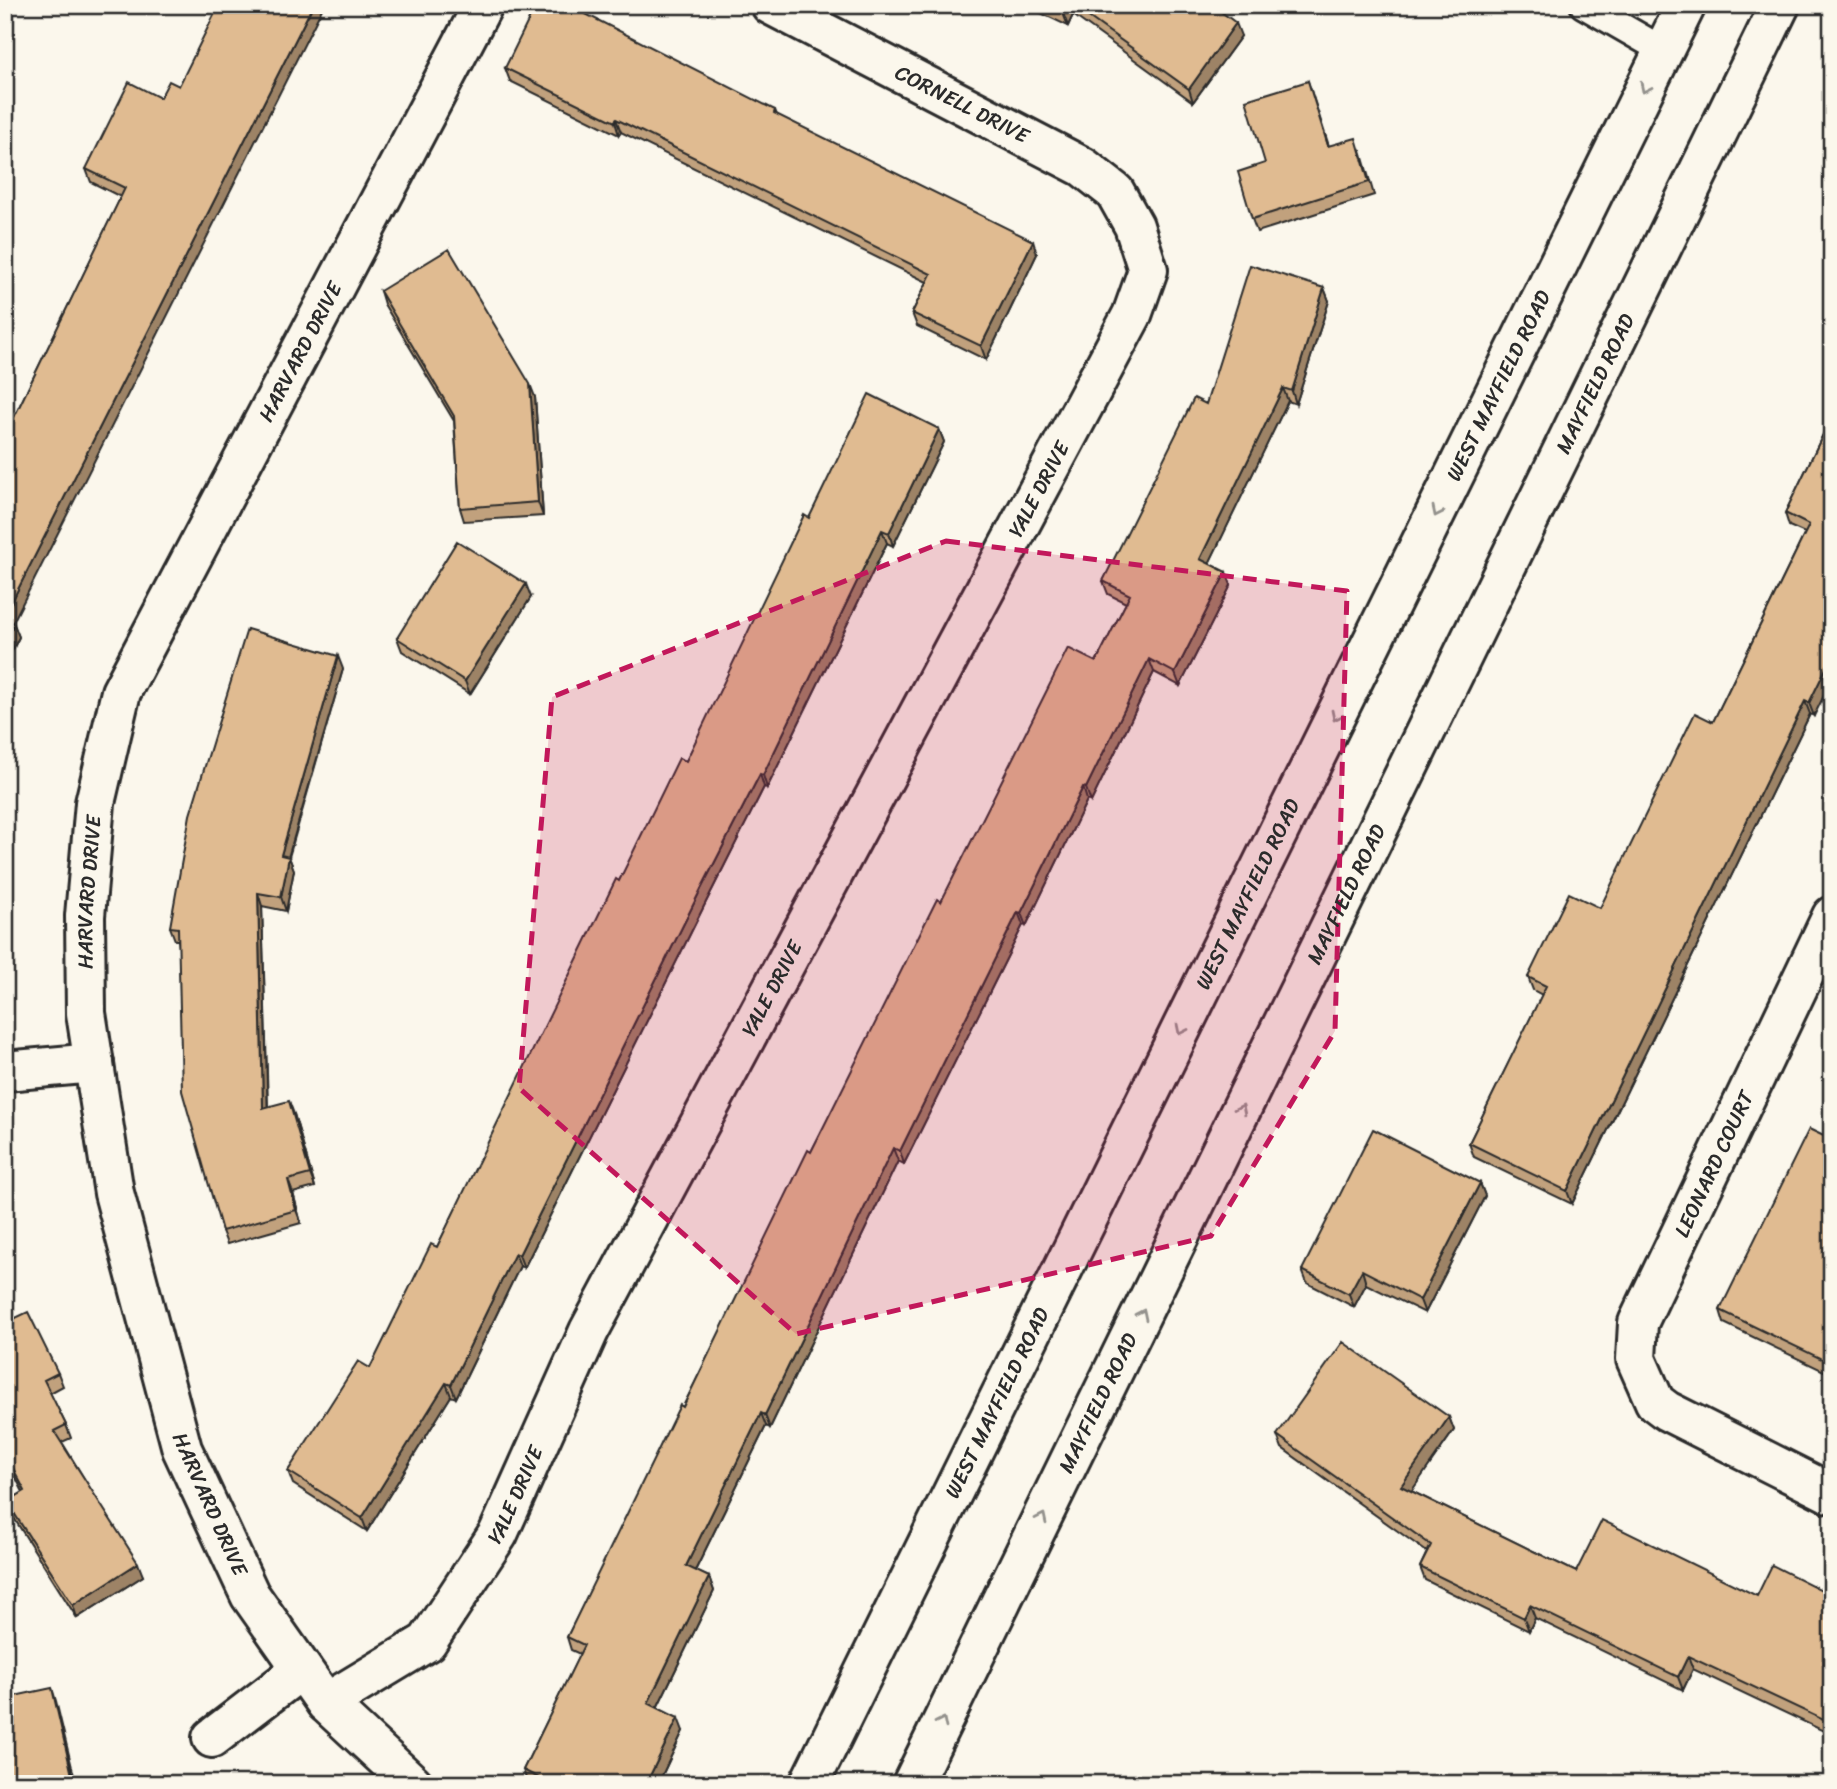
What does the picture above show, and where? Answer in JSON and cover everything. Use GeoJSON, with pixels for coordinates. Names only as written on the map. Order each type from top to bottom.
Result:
{"type":"FeatureCollection","features":[{"type":"Feature","properties":{"kind":"street","name":"HARVARD DRIVE"},"geometry":{"type":"LineString","coordinates":[[413,1784],[326,1703],[250,1595],[182,1449],[114,1193],[86,1013],[85,916],[95,803],[121,692],[483,5]]}},
{"type":"Feature","properties":{"kind":"street","name":"CORNELL DRIVE"},"geometry":{"type":"LineString","coordinates":[[771,5],[1083,167],[1115,192],[1134,226]]}},
{"type":"Feature","properties":{"kind":"street","name":"WEST MAYFIELD ROAD"},"geometry":{"type":"LineString","coordinates":[[809,1784],[1686,5]]}},
{"type":"Feature","properties":{"kind":"street","name":"MAYFIELD ROAD"},"geometry":{"type":"LineString","coordinates":[[912,1784],[1780,5]]}},
{"type":"Feature","properties":{"kind":"street","name":"YALE DRIVE"},"geometry":{"type":"LineString","coordinates":[[326,1703],[427,1642],[498,1534],[589,1331],[1132,315],[1147,270],[1134,226]]}},
{"type":"Feature","properties":{"kind":"street","name":"LEONARD COURT"},"geometry":{"type":"LineString","coordinates":[[1832,916],[1638,1323],[1636,1359],[1655,1402],[1667,1411],[1832,1494]]}},
{"type":"Feature","properties":{"kind":"street"},"geometry":{"type":"LineString","coordinates":[[5,1071],[93,1063]]}},
{"type":"Feature","properties":{"kind":"street"},"geometry":{"type":"LineString","coordinates":[[212,1738],[302,1669]]}},
{"type":"Feature","properties":{"kind":"lane"},"geometry":{"type":"LineString","coordinates":[[1584,5],[1664,51]]}},
{"type":"Feature","properties":{"kind":"highlighted area"},"geometry":{"type":"Polygon","coordinates":[[[946,541],[1347,591],[1335,1031],[1211,1236],[796,1334],[519,1088],[552,697],[946,541]]]}},
{"type":"Feature","properties":{"kind":"building"},"geometry":{"type":"Polygon","coordinates":[[[219,5],[313,5],[5,615],[5,436],[125,188],[86,169],[129,82],[160,98],[169,81],[179,86],[219,5]]]}},
{"type":"Feature","properties":{"kind":"building"},"geometry":{"type":"Polygon","coordinates":[[[536,5],[568,5],[775,110],[774,113],[1033,241],[981,346],[912,313],[931,274],[616,119],[615,122],[505,68],[536,5]]]}},
{"type":"Feature","properties":{"kind":"building"},"geometry":{"type":"Polygon","coordinates":[[[1047,5],[1067,5],[1063,13],[1047,5]]]}},
{"type":"Feature","properties":{"kind":"building"},"geometry":{"type":"Polygon","coordinates":[[[1072,5],[1212,5],[1236,23],[1189,89],[1072,5]]]}},
{"type":"Feature","properties":{"kind":"building"},"geometry":{"type":"Polygon","coordinates":[[[1308,81],[1328,146],[1356,138],[1369,182],[1252,219],[1238,172],[1265,163],[1246,100],[1308,81]]]}},
{"type":"Feature","properties":{"kind":"building"},"geometry":{"type":"Polygon","coordinates":[[[449,249],[530,384],[538,502],[460,508],[454,416],[380,291],[449,249]]]}},
{"type":"Feature","properties":{"kind":"building"},"geometry":{"type":"Polygon","coordinates":[[[1250,265],[1324,288],[1292,391],[1283,388],[1200,559],[1226,572],[1175,673],[1149,659],[1086,788],[1083,787],[1021,913],[1018,912],[900,1151],[893,1148],[765,1415],[761,1413],[686,1566],[709,1577],[648,1703],[678,1718],[646,1784],[551,1784],[523,1770],[584,1645],[567,1637],[808,1150],[811,1152],[937,899],[941,902],[1068,648],[1096,662],[1130,595],[1103,581],[1194,398],[1206,404],[1250,265]]]}},
{"type":"Feature","properties":{"kind":"building"},"geometry":{"type":"Polygon","coordinates":[[[869,394],[939,429],[889,533],[882,530],[763,775],[760,774],[701,889],[519,1255],[515,1253],[451,1385],[446,1383],[362,1518],[288,1471],[358,1361],[370,1368],[431,1244],[437,1247],[616,879],[619,881],[679,758],[686,761],[804,515],[809,518],[869,394]]]}},
{"type":"Feature","properties":{"kind":"building"},"geometry":{"type":"Polygon","coordinates":[[[1832,416],[1832,656],[1809,703],[1805,701],[1567,1191],[1469,1143],[1546,986],[1528,977],[1569,893],[1600,908],[1695,713],[1713,722],[1809,525],[1785,513],[1832,416]]]}},
{"type":"Feature","properties":{"kind":"building"},"geometry":{"type":"Polygon","coordinates":[[[457,541],[526,584],[465,681],[397,638],[457,541]]]}},
{"type":"Feature","properties":{"kind":"building"},"geometry":{"type":"Polygon","coordinates":[[[5,619],[14,624],[5,642],[5,619]]]}},
{"type":"Feature","properties":{"kind":"building"},"geometry":{"type":"Polygon","coordinates":[[[247,629],[338,656],[281,855],[289,857],[281,897],[258,893],[263,1108],[289,1101],[310,1174],[288,1180],[296,1210],[222,1231],[182,1091],[178,928],[170,927],[190,815],[247,629]]]}},
{"type":"Feature","properties":{"kind":"building"},"geometry":{"type":"Polygon","coordinates":[[[1373,1129],[1480,1183],[1420,1300],[1362,1270],[1349,1294],[1302,1270],[1373,1129]]]}},
{"type":"Feature","properties":{"kind":"building"},"geometry":{"type":"Polygon","coordinates":[[[1809,1129],[1832,1140],[1832,1258],[1829,1264],[1832,1265],[1832,1364],[1720,1310],[1809,1129]]]}},
{"type":"Feature","properties":{"kind":"building"},"geometry":{"type":"Polygon","coordinates":[[[28,1312],[58,1373],[44,1380],[66,1425],[54,1431],[138,1563],[73,1605],[7,1502],[25,1491],[5,1453],[5,1323],[28,1312]]]}},
{"type":"Feature","properties":{"kind":"building"},"geometry":{"type":"Polygon","coordinates":[[[1343,1342],[1449,1417],[1401,1486],[1576,1572],[1602,1520],[1757,1596],[1772,1565],[1832,1595],[1832,1724],[1688,1656],[1678,1677],[1530,1605],[1524,1618],[1420,1567],[1431,1545],[1277,1435],[1343,1342]]]}},
{"type":"Feature","properties":{"kind":"building"},"geometry":{"type":"Polygon","coordinates":[[[52,1688],[74,1784],[5,1784],[5,1698],[52,1688]]]}}]}
